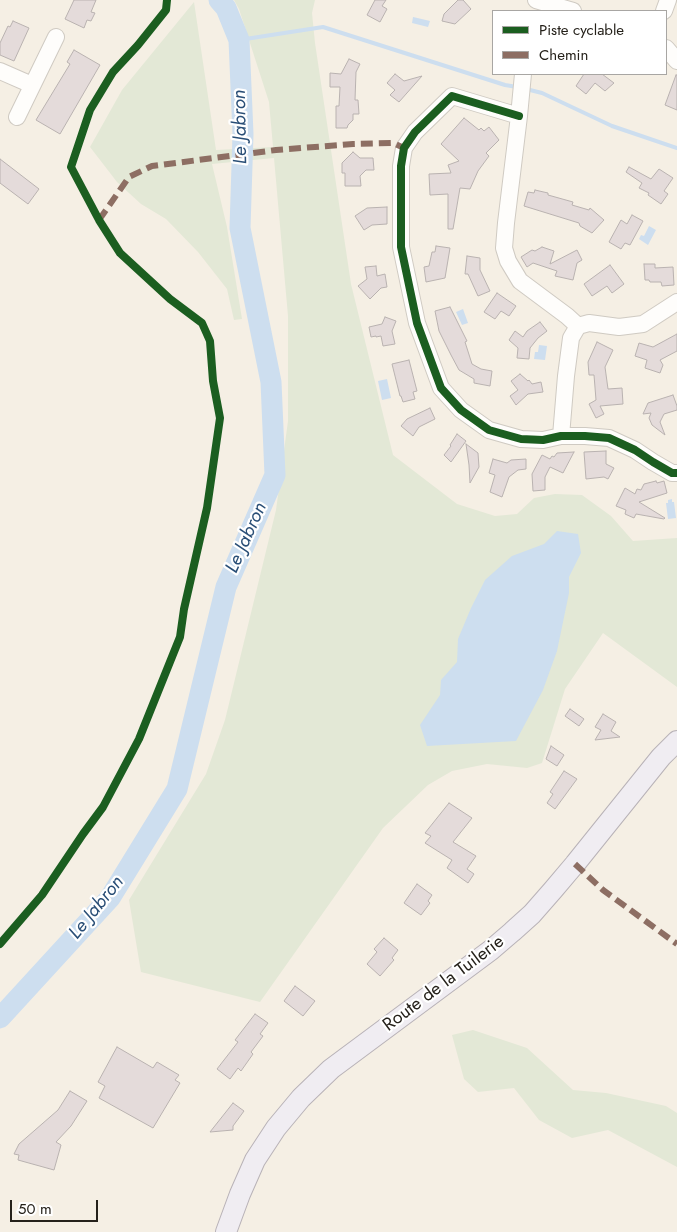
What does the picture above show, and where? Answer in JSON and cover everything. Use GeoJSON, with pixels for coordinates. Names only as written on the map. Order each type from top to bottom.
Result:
{"type":"FeatureCollection","features":[{"type":"Feature","properties":{"kind":"main road","name":"Route de la Tuilerie"},"geometry":{"type":"LineString","coordinates":[[226,1232],[255,1160],[276,1128],[301,1098],[331,1069],[491,950],[532,914],[570,871],[661,756],[677,741]]}},
{"type":"Feature","properties":{"kind":"street"},"geometry":{"type":"LineString","coordinates":[[536,0],[570,10]]}},
{"type":"Feature","properties":{"kind":"street"},"geometry":{"type":"LineString","coordinates":[[16,117],[56,36]]}},
{"type":"Feature","properties":{"kind":"street"},"geometry":{"type":"LineString","coordinates":[[667,49],[677,61]]}},
{"type":"Feature","properties":{"kind":"street"},"geometry":{"type":"LineString","coordinates":[[0,71],[32,85]]}},
{"type":"Feature","properties":{"kind":"street"},"geometry":{"type":"LineString","coordinates":[[522,83],[504,248],[508,261],[520,281],[578,326]]}},
{"type":"Feature","properties":{"kind":"street"},"geometry":{"type":"LineString","coordinates":[[519,116],[452,96],[416,132],[404,148],[401,166],[401,246],[417,323],[441,388],[461,410],[489,430],[521,439],[543,440],[561,436],[609,438],[635,450],[672,473],[677,473]]}},
{"type":"Feature","properties":{"kind":"street"},"geometry":{"type":"LineString","coordinates":[[561,436],[571,338],[578,326],[589,323],[619,327],[643,324],[677,302]]}},
{"type":"Feature","properties":{"kind":"green space"},"geometry":{"type":"Polygon","coordinates":[[[234,0],[315,0],[312,13],[315,43],[351,284],[393,455],[457,504],[495,516],[517,514],[534,498],[555,494],[582,495],[611,516],[633,541],[677,538],[677,687],[603,633],[565,689],[542,763],[527,768],[487,764],[452,771],[428,785],[383,828],[260,1002],[141,972],[129,900],[206,774],[225,720],[276,510],[288,421],[288,316],[274,158],[212,164],[227,227],[242,319],[234,320],[227,289],[198,252],[166,219],[141,204],[117,182],[90,147],[122,90],[194,2],[216,150],[273,147],[269,102],[239,9],[234,0]]]}},
{"type":"Feature","properties":{"kind":"green space"},"geometry":{"type":"Polygon","coordinates":[[[473,1030],[527,1048],[573,1090],[606,1093],[666,1106],[677,1113],[677,1167],[608,1130],[572,1138],[539,1120],[514,1088],[478,1092],[464,1079],[452,1035],[473,1030]]]}},
{"type":"Feature","properties":{"kind":"water"},"geometry":{"type":"Polygon","coordinates":[[[413,17],[430,21],[428,27],[412,23],[413,17]]]}},
{"type":"Feature","properties":{"kind":"water"},"geometry":{"type":"Polygon","coordinates":[[[649,226],[656,230],[648,245],[639,239],[641,235],[644,236],[649,226]]]}},
{"type":"Feature","properties":{"kind":"water"},"geometry":{"type":"Polygon","coordinates":[[[463,309],[468,323],[462,325],[456,312],[463,309]]]}},
{"type":"Feature","properties":{"kind":"water"},"geometry":{"type":"Polygon","coordinates":[[[539,345],[547,346],[545,360],[534,359],[539,345]]]}},
{"type":"Feature","properties":{"kind":"water"},"geometry":{"type":"Polygon","coordinates":[[[387,379],[391,398],[382,400],[378,381],[387,379]]]}},
{"type":"Feature","properties":{"kind":"water"},"geometry":{"type":"Polygon","coordinates":[[[672,499],[676,518],[668,519],[666,503],[672,499]]]}},
{"type":"Feature","properties":{"kind":"water"},"geometry":{"type":"Polygon","coordinates":[[[557,531],[578,534],[581,553],[569,577],[569,593],[557,651],[543,690],[516,741],[427,746],[420,725],[440,695],[441,680],[457,662],[458,639],[485,580],[512,556],[544,544],[557,531]]]}},
{"type":"Feature","properties":{"kind":"building"},"geometry":{"type":"Polygon","coordinates":[[[74,0],[96,0],[91,12],[95,13],[91,21],[87,20],[84,28],[65,19],[74,0]]]}},
{"type":"Feature","properties":{"kind":"building"},"geometry":{"type":"Polygon","coordinates":[[[375,0],[386,0],[382,6],[387,9],[380,22],[367,15],[375,0]]]}},
{"type":"Feature","properties":{"kind":"building"},"geometry":{"type":"Polygon","coordinates":[[[458,0],[463,0],[471,9],[455,24],[442,21],[444,14],[458,0]]]}},
{"type":"Feature","properties":{"kind":"building"},"geometry":{"type":"Polygon","coordinates":[[[13,21],[29,28],[14,61],[0,55],[0,43],[8,26],[10,27],[13,21]]]}},
{"type":"Feature","properties":{"kind":"building"},"geometry":{"type":"Polygon","coordinates":[[[74,50],[100,65],[60,134],[36,120],[70,64],[67,62],[74,50]]]}},
{"type":"Feature","properties":{"kind":"building"},"geometry":{"type":"Polygon","coordinates":[[[349,59],[360,64],[356,72],[355,100],[358,100],[359,114],[353,114],[353,120],[347,128],[336,128],[336,106],[339,106],[340,87],[330,87],[330,73],[341,74],[349,59]]]}},
{"type":"Feature","properties":{"kind":"building"},"geometry":{"type":"Polygon","coordinates":[[[395,74],[404,81],[422,76],[399,102],[390,95],[395,90],[387,83],[395,74]]]}},
{"type":"Feature","properties":{"kind":"building"},"geometry":{"type":"Polygon","coordinates":[[[583,75],[603,75],[614,83],[605,91],[595,83],[586,94],[576,86],[583,75]]]}},
{"type":"Feature","properties":{"kind":"building"},"geometry":{"type":"Polygon","coordinates":[[[677,75],[677,110],[665,105],[677,75]]]}},
{"type":"Feature","properties":{"kind":"building"},"geometry":{"type":"Polygon","coordinates":[[[464,118],[479,130],[481,128],[484,131],[489,127],[499,140],[486,153],[489,156],[478,171],[470,189],[460,188],[453,229],[448,229],[448,194],[430,195],[429,174],[451,173],[448,165],[459,161],[441,144],[464,118]]]}},
{"type":"Feature","properties":{"kind":"building"},"geometry":{"type":"Polygon","coordinates":[[[353,152],[360,158],[373,158],[374,170],[366,170],[360,176],[361,186],[345,186],[345,173],[342,173],[342,163],[353,152]]]}},
{"type":"Feature","properties":{"kind":"building"},"geometry":{"type":"Polygon","coordinates":[[[0,159],[39,189],[28,204],[0,183],[0,159]]]}},
{"type":"Feature","properties":{"kind":"building"},"geometry":{"type":"Polygon","coordinates":[[[629,167],[651,179],[659,169],[673,178],[664,191],[668,194],[661,204],[648,195],[649,193],[639,188],[642,183],[626,172],[629,167]]]}},
{"type":"Feature","properties":{"kind":"building"},"geometry":{"type":"Polygon","coordinates":[[[535,190],[573,202],[572,205],[589,210],[590,208],[604,220],[592,233],[580,226],[579,223],[524,206],[528,192],[534,193],[535,190]]]}},
{"type":"Feature","properties":{"kind":"building"},"geometry":{"type":"Polygon","coordinates":[[[387,207],[387,224],[372,225],[364,230],[355,216],[367,208],[387,207]]]}},
{"type":"Feature","properties":{"kind":"building"},"geometry":{"type":"Polygon","coordinates":[[[632,215],[643,221],[630,245],[625,243],[621,249],[609,242],[621,220],[627,224],[632,215]]]}},
{"type":"Feature","properties":{"kind":"building"},"geometry":{"type":"Polygon","coordinates":[[[436,246],[450,248],[445,278],[426,282],[424,267],[429,266],[432,252],[435,252],[436,246]]]}},
{"type":"Feature","properties":{"kind":"building"},"geometry":{"type":"Polygon","coordinates":[[[542,247],[554,251],[550,264],[577,250],[582,260],[577,263],[573,280],[555,276],[557,271],[533,263],[527,267],[521,257],[532,250],[535,251],[542,247]]]}},
{"type":"Feature","properties":{"kind":"building"},"geometry":{"type":"Polygon","coordinates":[[[467,256],[480,258],[480,270],[490,291],[478,296],[468,274],[465,274],[467,256]]]}},
{"type":"Feature","properties":{"kind":"building"},"geometry":{"type":"Polygon","coordinates":[[[644,264],[655,264],[655,268],[673,267],[674,285],[662,286],[661,282],[645,280],[644,264]]]}},
{"type":"Feature","properties":{"kind":"building"},"geometry":{"type":"Polygon","coordinates":[[[610,265],[624,284],[612,293],[607,286],[592,296],[584,284],[610,265]]]}},
{"type":"Feature","properties":{"kind":"building"},"geometry":{"type":"Polygon","coordinates":[[[376,266],[377,276],[385,274],[387,287],[381,288],[370,299],[358,286],[367,279],[365,267],[376,266]]]}},
{"type":"Feature","properties":{"kind":"building"},"geometry":{"type":"Polygon","coordinates":[[[497,293],[516,306],[509,316],[501,311],[495,319],[484,312],[497,293]]]}},
{"type":"Feature","properties":{"kind":"building"},"geometry":{"type":"Polygon","coordinates":[[[450,307],[467,341],[465,342],[472,364],[481,369],[492,371],[490,386],[474,383],[474,379],[459,370],[451,355],[439,331],[435,311],[450,307]]]}},
{"type":"Feature","properties":{"kind":"building"},"geometry":{"type":"Polygon","coordinates":[[[385,317],[396,321],[392,331],[395,344],[383,346],[381,336],[371,337],[369,327],[382,324],[385,317]]]}},
{"type":"Feature","properties":{"kind":"building"},"geometry":{"type":"Polygon","coordinates":[[[540,322],[547,331],[530,348],[529,359],[517,358],[518,348],[509,340],[515,331],[523,337],[527,331],[540,322]]]}},
{"type":"Feature","properties":{"kind":"building"},"geometry":{"type":"Polygon","coordinates":[[[677,334],[677,351],[660,360],[663,365],[660,373],[645,368],[647,360],[635,356],[639,343],[653,347],[677,334]]]}},
{"type":"Feature","properties":{"kind":"building"},"geometry":{"type":"Polygon","coordinates":[[[597,342],[613,350],[605,367],[608,389],[622,388],[623,404],[600,406],[604,414],[596,418],[589,404],[596,400],[594,375],[589,375],[588,362],[597,342]]]}},
{"type":"Feature","properties":{"kind":"building"},"geometry":{"type":"Polygon","coordinates":[[[409,360],[417,391],[413,392],[415,399],[403,402],[392,364],[409,360]]]}},
{"type":"Feature","properties":{"kind":"building"},"geometry":{"type":"Polygon","coordinates":[[[520,374],[532,384],[541,382],[543,392],[528,394],[516,405],[510,396],[518,390],[511,381],[520,374]]]}},
{"type":"Feature","properties":{"kind":"building"},"geometry":{"type":"Polygon","coordinates":[[[673,395],[677,410],[664,414],[660,422],[665,435],[652,425],[649,418],[651,413],[643,414],[648,403],[673,395]]]}},
{"type":"Feature","properties":{"kind":"building"},"geometry":{"type":"Polygon","coordinates":[[[430,408],[435,419],[419,427],[413,436],[401,426],[407,419],[430,408]]]}},
{"type":"Feature","properties":{"kind":"building"},"geometry":{"type":"Polygon","coordinates":[[[457,434],[466,441],[451,462],[444,455],[457,434]]]}},
{"type":"Feature","properties":{"kind":"building"},"geometry":{"type":"Polygon","coordinates":[[[466,444],[478,453],[479,467],[470,483],[469,465],[466,444]]]}},
{"type":"Feature","properties":{"kind":"building"},"geometry":{"type":"Polygon","coordinates":[[[606,451],[606,464],[614,468],[608,479],[604,477],[586,479],[584,452],[606,451]]]}},
{"type":"Feature","properties":{"kind":"building"},"geometry":{"type":"Polygon","coordinates":[[[574,452],[563,473],[550,467],[545,477],[545,490],[533,491],[532,474],[542,455],[550,459],[557,453],[574,452]]]}},
{"type":"Feature","properties":{"kind":"building"},"geometry":{"type":"Polygon","coordinates":[[[493,459],[507,463],[511,460],[526,459],[526,469],[518,470],[509,477],[502,497],[490,492],[495,475],[489,473],[493,459]]]}},
{"type":"Feature","properties":{"kind":"building"},"geometry":{"type":"Polygon","coordinates":[[[656,481],[657,483],[664,481],[667,493],[639,502],[664,519],[636,514],[634,518],[625,514],[626,510],[616,506],[625,488],[635,494],[637,489],[641,490],[644,484],[656,481]]]}},
{"type":"Feature","properties":{"kind":"building"},"geometry":{"type":"Polygon","coordinates":[[[570,709],[584,719],[579,726],[565,716],[570,709]]]}},
{"type":"Feature","properties":{"kind":"building"},"geometry":{"type":"Polygon","coordinates":[[[603,714],[616,722],[611,731],[620,737],[595,740],[601,730],[595,727],[603,714]]]}},
{"type":"Feature","properties":{"kind":"building"},"geometry":{"type":"Polygon","coordinates":[[[551,746],[564,755],[557,766],[546,759],[551,746]]]}},
{"type":"Feature","properties":{"kind":"building"},"geometry":{"type":"Polygon","coordinates":[[[564,771],[577,779],[555,809],[547,803],[553,794],[550,792],[564,771]]]}},
{"type":"Feature","properties":{"kind":"building"},"geometry":{"type":"Polygon","coordinates":[[[449,803],[472,818],[453,842],[476,856],[467,869],[474,874],[468,883],[447,868],[452,860],[425,843],[431,836],[425,833],[449,803]]]}},
{"type":"Feature","properties":{"kind":"building"},"geometry":{"type":"Polygon","coordinates":[[[417,884],[432,895],[428,901],[430,903],[421,915],[404,903],[417,884]]]}},
{"type":"Feature","properties":{"kind":"building"},"geometry":{"type":"Polygon","coordinates":[[[384,938],[398,950],[392,958],[394,960],[380,976],[367,964],[377,952],[374,949],[384,938]]]}},
{"type":"Feature","properties":{"kind":"building"},"geometry":{"type":"Polygon","coordinates":[[[295,986],[315,1001],[303,1016],[284,1001],[295,986]]]}},
{"type":"Feature","properties":{"kind":"building"},"geometry":{"type":"Polygon","coordinates":[[[255,1014],[268,1023],[260,1034],[263,1036],[251,1052],[253,1054],[241,1071],[238,1068],[230,1079],[217,1069],[238,1042],[235,1040],[255,1014]]]}},
{"type":"Feature","properties":{"kind":"building"},"geometry":{"type":"Polygon","coordinates":[[[117,1047],[153,1068],[157,1062],[179,1075],[175,1080],[180,1083],[153,1128],[99,1098],[105,1086],[98,1082],[117,1047]]]}},
{"type":"Feature","properties":{"kind":"building"},"geometry":{"type":"Polygon","coordinates":[[[70,1091],[87,1101],[71,1126],[56,1142],[61,1145],[54,1170],[18,1160],[19,1155],[14,1154],[19,1144],[58,1110],[70,1091]]]}},
{"type":"Feature","properties":{"kind":"building"},"geometry":{"type":"Polygon","coordinates":[[[233,1103],[244,1111],[233,1126],[233,1130],[210,1132],[233,1103]]]}},
{"type":"Feature","properties":{"kind":"waterway","name":"Le Jabron"},"geometry":{"type":"LineString","coordinates":[[0,1018],[110,898],[177,789],[226,587],[275,475],[271,382],[240,228],[243,134],[239,40],[226,8],[219,0]]}},
{"type":"Feature","properties":{"kind":"waterway"},"geometry":{"type":"LineString","coordinates":[[239,40],[323,27],[505,85],[517,87]]}},
{"type":"Feature","properties":{"kind":"waterway"},"geometry":{"type":"LineString","coordinates":[[526,89],[542,93],[612,126],[677,148]]}},
{"type":"Feature","properties":{"kind":"marked path"},"geometry":{"type":"LineString","coordinates":[[99,220],[129,177],[152,166],[276,150],[353,144],[393,143],[404,148]]}},
{"type":"Feature","properties":{"kind":"marked path"},"geometry":{"type":"LineString","coordinates":[[575,864],[603,890],[677,944]]}},
{"type":"Feature","properties":{"kind":"cycle path"},"geometry":{"type":"LineString","coordinates":[[0,944],[42,895],[103,807],[139,739],[180,637],[184,609],[207,508],[220,418],[213,381],[210,341],[202,323],[170,299],[120,253],[99,220],[71,167],[90,110],[113,72],[166,10],[167,0]]}},
{"type":"Feature","properties":{"kind":"cycle path"},"geometry":{"type":"LineString","coordinates":[[519,116],[452,96],[415,132],[404,148],[401,166],[401,247],[417,323],[441,388],[461,410],[489,430],[521,439],[543,440],[561,436],[609,438],[635,450],[672,473],[677,473]]}}]}
